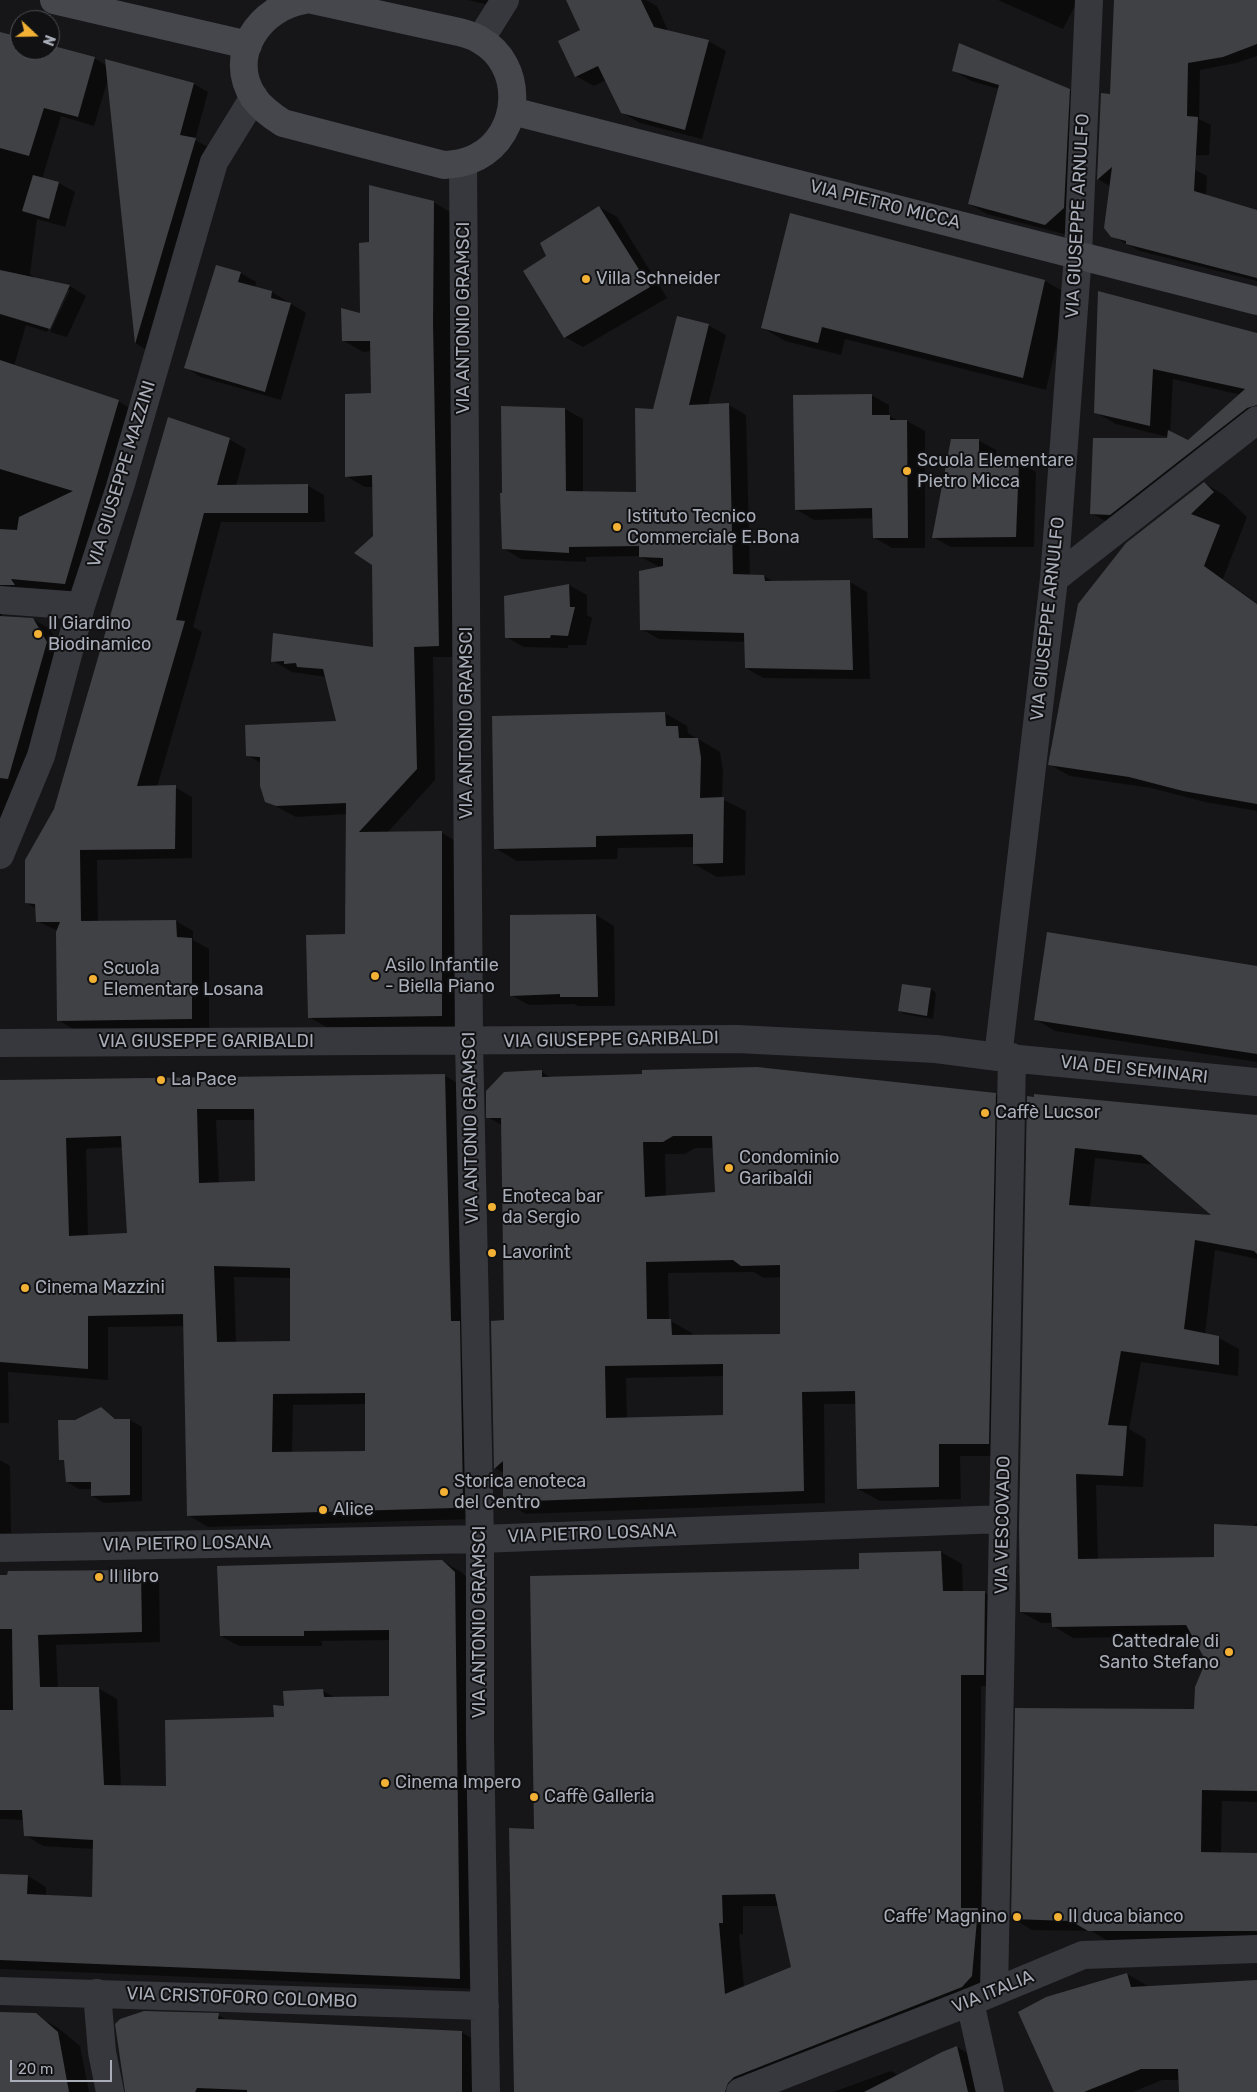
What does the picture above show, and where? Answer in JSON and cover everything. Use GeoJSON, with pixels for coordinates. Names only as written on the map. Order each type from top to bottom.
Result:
{"type":"FeatureCollection","features":[{"type":"Feature","properties":{"kind":"main road"},"geometry":{"type":"LineString","coordinates":[[305,0],[278,4],[255,29],[248,45],[245,62],[246,80],[254,97],[266,113],[283,123],[426,162],[444,165],[463,163],[478,157],[492,147],[505,130],[512,111],[513,93],[510,76],[503,61],[480,40],[459,32],[313,0]]}},
{"type":"Feature","properties":{"kind":"main road"},"geometry":{"type":"LineString","coordinates":[[66,2],[248,45]]}},
{"type":"Feature","properties":{"kind":"main road","name":"VIA PIETRO MICCA"},"geometry":{"type":"LineString","coordinates":[[512,111],[1257,301]]}},
{"type":"Feature","properties":{"kind":"street"},"geometry":{"type":"LineString","coordinates":[[480,40],[505,0]]}},
{"type":"Feature","properties":{"kind":"street","name":"VIA GIUSEPPE ARNULFO"},"geometry":{"type":"LineString","coordinates":[[1005,1057],[1054,579],[1078,254],[1089,0]]}},
{"type":"Feature","properties":{"kind":"street","name":"VIA GIUSEPPE MAZZINI"},"geometry":{"type":"LineString","coordinates":[[0,856],[40,756],[81,606],[120,487],[214,162],[254,97]]}},
{"type":"Feature","properties":{"kind":"street","name":"VIA ANTONIO GRAMSCI"},"geometry":{"type":"LineString","coordinates":[[463,163],[470,1042],[480,1539],[480,1737],[486,2092]]}},
{"type":"Feature","properties":{"kind":"street"},"geometry":{"type":"LineString","coordinates":[[1054,579],[1257,420]]}},
{"type":"Feature","properties":{"kind":"street"},"geometry":{"type":"LineString","coordinates":[[0,600],[81,606]]}},
{"type":"Feature","properties":{"kind":"street","name":"VIA GIUSEPPE GARIBALDI"},"geometry":{"type":"LineString","coordinates":[[0,1043],[470,1042],[737,1039],[882,1045],[1005,1057]]}},
{"type":"Feature","properties":{"kind":"street","name":"VIA DEI SEMINARI"},"geometry":{"type":"LineString","coordinates":[[1005,1057],[1257,1082]]}},
{"type":"Feature","properties":{"kind":"street","name":"VIA VESCOVADO"},"geometry":{"type":"LineString","coordinates":[[990,2092],[982,1997],[1003,1520],[1005,1057]]}},
{"type":"Feature","properties":{"kind":"street","name":"VIA PIETRO LOSANA"},"geometry":{"type":"LineString","coordinates":[[0,1548],[480,1539],[1003,1520]]}},
{"type":"Feature","properties":{"kind":"street","name":"VIA ITALIA"},"geometry":{"type":"LineString","coordinates":[[740,2092],[982,1997],[1083,1955],[1257,1949]]}},
{"type":"Feature","properties":{"kind":"street","name":"VIA CRISTOFORO COLOMBO"},"geometry":{"type":"LineString","coordinates":[[0,1991],[485,2006]]}},
{"type":"Feature","properties":{"kind":"street"},"geometry":{"type":"LineString","coordinates":[[97,1993],[102,2052],[110,2092]]}},
{"type":"Feature","properties":{"kind":"building"},"geometry":{"type":"Polygon","coordinates":[[[566,0],[641,0],[654,27],[709,40],[685,130],[621,113],[598,66],[575,77],[558,41],[580,30],[566,0]]]}},
{"type":"Feature","properties":{"kind":"building"},"geometry":{"type":"Polygon","coordinates":[[[1114,0],[1257,0],[1257,44],[1223,57],[1188,63],[1187,116],[1198,117],[1194,191],[1257,210],[1257,278],[1126,244],[1126,241],[1111,237],[1104,228],[1112,167],[1097,180],[1101,93],[1110,94],[1114,0]]]}},
{"type":"Feature","properties":{"kind":"building"},"geometry":{"type":"Polygon","coordinates":[[[0,32],[10,34],[10,60],[60,60],[60,48],[95,57],[78,117],[44,108],[29,156],[0,148],[0,32]]]}},
{"type":"Feature","properties":{"kind":"building"},"geometry":{"type":"Polygon","coordinates":[[[959,43],[1070,89],[1064,208],[1045,225],[968,204],[999,85],[952,71],[959,43]]]}},
{"type":"Feature","properties":{"kind":"building"},"geometry":{"type":"Polygon","coordinates":[[[105,59],[194,83],[180,135],[196,138],[135,344],[105,59]]]}},
{"type":"Feature","properties":{"kind":"building"},"geometry":{"type":"Polygon","coordinates":[[[33,175],[59,182],[49,219],[22,211],[33,175]]]}},
{"type":"Feature","properties":{"kind":"building"},"geometry":{"type":"Polygon","coordinates":[[[369,185],[434,201],[433,323],[439,646],[414,647],[417,769],[359,832],[442,831],[442,1016],[308,1018],[306,935],[345,934],[346,803],[276,806],[265,802],[260,786],[260,757],[246,756],[245,725],[336,721],[323,669],[297,667],[296,663],[284,664],[284,661],[271,662],[273,633],[373,647],[372,565],[354,553],[373,536],[372,475],[345,477],[345,394],[371,393],[370,341],[342,341],[341,308],[360,313],[359,243],[369,242],[369,185]]]}},
{"type":"Feature","properties":{"kind":"building","name":"Villa Schneider"},"geometry":{"type":"Polygon","coordinates":[[[599,206],[650,287],[564,338],[523,271],[546,256],[540,243],[599,206]]]}},
{"type":"Feature","properties":{"kind":"building"},"geometry":{"type":"Polygon","coordinates":[[[790,213],[1045,280],[1023,378],[822,327],[818,343],[761,328],[790,213]]]}},
{"type":"Feature","properties":{"kind":"building"},"geometry":{"type":"Polygon","coordinates":[[[216,265],[241,272],[238,282],[272,291],[271,298],[291,303],[265,392],[184,368],[216,265]]]}},
{"type":"Feature","properties":{"kind":"building"},"geometry":{"type":"Polygon","coordinates":[[[0,270],[70,285],[50,329],[0,314],[0,270]]]}},
{"type":"Feature","properties":{"kind":"building"},"geometry":{"type":"Polygon","coordinates":[[[1098,291],[1257,333],[1257,405],[1247,408],[1110,515],[1090,514],[1093,438],[1167,438],[1168,430],[1188,440],[1245,389],[1153,369],[1150,426],[1094,413],[1098,291]]]}},
{"type":"Feature","properties":{"kind":"building","name":"Istituto Tecnico Commerciale E.Bona"},"geometry":{"type":"Polygon","coordinates":[[[677,316],[709,324],[689,405],[729,403],[733,574],[764,575],[765,581],[850,580],[853,670],[745,668],[744,633],[640,630],[639,571],[663,566],[663,558],[639,557],[639,546],[569,547],[569,553],[502,549],[500,493],[502,493],[501,406],[565,408],[566,491],[636,492],[635,408],[653,409],[677,316]]]}},
{"type":"Feature","properties":{"kind":"building"},"geometry":{"type":"Polygon","coordinates":[[[0,360],[119,400],[65,584],[11,579],[15,585],[0,585],[0,529],[17,530],[19,517],[73,491],[0,469],[0,360]]]}},
{"type":"Feature","properties":{"kind":"building"},"geometry":{"type":"Polygon","coordinates":[[[872,394],[872,415],[890,415],[890,420],[907,420],[908,538],[873,538],[872,508],[795,510],[793,395],[872,394]]]}},
{"type":"Feature","properties":{"kind":"building"},"geometry":{"type":"Polygon","coordinates":[[[168,417],[230,438],[217,485],[308,484],[308,513],[204,513],[176,620],[185,621],[137,786],[176,785],[175,849],[80,850],[81,921],[176,920],[177,937],[192,938],[192,1019],[57,1021],[56,932],[60,922],[36,922],[35,904],[25,903],[25,860],[54,809],[168,417]]]}},
{"type":"Feature","properties":{"kind":"building"},"geometry":{"type":"Polygon","coordinates":[[[951,439],[979,439],[979,460],[1014,458],[1014,461],[1019,461],[1016,537],[932,538],[951,439]]]}},
{"type":"Feature","properties":{"kind":"building"},"geometry":{"type":"Polygon","coordinates":[[[1204,482],[1214,492],[1191,514],[1220,525],[1204,566],[1257,604],[1257,804],[1183,791],[1129,777],[1048,765],[1078,604],[1126,543],[1204,482]]]}},
{"type":"Feature","properties":{"kind":"building"},"geometry":{"type":"Polygon","coordinates":[[[569,584],[570,607],[575,607],[568,636],[551,635],[550,638],[505,638],[504,596],[569,584]]]}},
{"type":"Feature","properties":{"kind":"building"},"geometry":{"type":"Polygon","coordinates":[[[0,616],[33,618],[47,642],[8,779],[0,778],[0,616]]]}},
{"type":"Feature","properties":{"kind":"building"},"geometry":{"type":"Polygon","coordinates":[[[665,712],[666,726],[678,726],[679,738],[698,738],[701,758],[700,798],[724,797],[723,863],[693,864],[693,834],[596,836],[596,847],[494,849],[492,716],[665,712]]]}},
{"type":"Feature","properties":{"kind":"building"},"geometry":{"type":"Polygon","coordinates":[[[596,914],[598,997],[560,997],[560,994],[510,996],[510,915],[596,914]]]}},
{"type":"Feature","properties":{"kind":"building"},"geometry":{"type":"Polygon","coordinates":[[[1047,932],[1257,966],[1257,1054],[1034,1020],[1047,932]]]}},
{"type":"Feature","properties":{"kind":"building"},"geometry":{"type":"Polygon","coordinates":[[[902,984],[931,988],[927,1016],[898,1011],[902,984]]]}},
{"type":"Feature","properties":{"kind":"building"},"geometry":{"type":"Polygon","coordinates":[[[757,1067],[996,1093],[989,1444],[939,1444],[939,1487],[857,1489],[855,1391],[802,1392],[804,1491],[503,1502],[503,1461],[494,1469],[491,1321],[504,1320],[501,1118],[486,1118],[486,1091],[504,1072],[542,1070],[542,1077],[642,1074],[642,1070],[757,1067]],[[673,1136],[663,1142],[643,1142],[645,1197],[715,1192],[712,1136],[673,1136]],[[733,1260],[646,1262],[647,1319],[671,1319],[672,1335],[780,1334],[780,1265],[741,1266],[733,1260]],[[723,1364],[605,1366],[606,1418],[723,1415],[723,1364]]]}},
{"type":"Feature","properties":{"kind":"building"},"geometry":{"type":"Polygon","coordinates":[[[445,1074],[451,1321],[460,1321],[463,1498],[453,1508],[187,1516],[183,1314],[88,1316],[88,1369],[0,1362],[0,1080],[445,1074]],[[197,1109],[199,1183],[255,1181],[254,1109],[197,1109]],[[121,1136],[66,1138],[69,1236],[127,1233],[121,1136]],[[214,1266],[217,1342],[290,1341],[290,1268],[214,1266]],[[365,1393],[273,1394],[272,1452],[365,1451],[365,1393]]]}},
{"type":"Feature","properties":{"kind":"building"},"geometry":{"type":"Polygon","coordinates":[[[1034,1094],[1257,1115],[1257,1254],[1254,1251],[1195,1240],[1184,1329],[1219,1336],[1219,1365],[1121,1351],[1108,1425],[1127,1426],[1123,1476],[1076,1474],[1078,1559],[1214,1557],[1214,1524],[1257,1526],[1257,1791],[1202,1790],[1201,1852],[1257,1853],[1257,1931],[1088,1931],[1071,1921],[1011,1919],[1015,1708],[1194,1709],[1195,1687],[1206,1661],[1186,1625],[1052,1627],[1051,1613],[1020,1612],[1019,1527],[1027,1096],[1034,1097],[1034,1094]],[[1075,1148],[1069,1205],[1211,1215],[1141,1155],[1075,1148]]]}},
{"type":"Feature","properties":{"kind":"building"},"geometry":{"type":"Polygon","coordinates":[[[101,1407],[115,1419],[130,1419],[130,1495],[91,1496],[91,1482],[66,1482],[64,1460],[59,1460],[58,1420],[75,1420],[101,1407]]]}},
{"type":"Feature","properties":{"kind":"building"},"geometry":{"type":"Polygon","coordinates":[[[941,1551],[943,1591],[985,1591],[984,1675],[961,1675],[961,1908],[978,1908],[972,1976],[962,1987],[734,2077],[728,2083],[725,2092],[514,2092],[509,1828],[534,1829],[530,1576],[859,1569],[859,1553],[941,1551]],[[775,1894],[722,1895],[723,1923],[719,1923],[725,1994],[791,1967],[775,1894]]]}},
{"type":"Feature","properties":{"kind":"building"},"geometry":{"type":"Polygon","coordinates":[[[442,1560],[455,1572],[460,1979],[0,1960],[0,1874],[28,1875],[27,1894],[92,1897],[93,1840],[24,1836],[22,1810],[0,1810],[0,1710],[13,1710],[12,1629],[0,1629],[0,1575],[7,1575],[8,1571],[141,1570],[142,1632],[38,1635],[40,1687],[99,1687],[104,1785],[166,1786],[165,1720],[274,1717],[273,1705],[284,1706],[283,1691],[323,1689],[324,1697],[389,1696],[389,1630],[304,1631],[304,1636],[220,1636],[217,1566],[442,1560]]]}},
{"type":"Feature","properties":{"kind":"building"},"geometry":{"type":"Polygon","coordinates":[[[1127,1973],[1131,1987],[1257,1980],[1257,2092],[1179,2092],[1178,2069],[1141,2069],[1084,2092],[1054,2092],[1018,2012],[1046,1997],[1127,1973]]]}},
{"type":"Feature","properties":{"kind":"building"},"geometry":{"type":"Polygon","coordinates":[[[144,2011],[219,2013],[218,2019],[462,2031],[462,2092],[247,2092],[247,2090],[197,2088],[195,2092],[125,2092],[115,2024],[120,2019],[144,2011]]]}},
{"type":"Feature","properties":{"kind":"building"},"geometry":{"type":"Polygon","coordinates":[[[0,2012],[36,2013],[58,2032],[69,2092],[0,2092],[0,2012]]]}},
{"type":"Feature","properties":{"kind":"building"},"geometry":{"type":"Polygon","coordinates":[[[957,2046],[968,2092],[864,2092],[942,2052],[957,2046]]]}},
{"type":"Feature","properties":{"kind":"place","name":"Villa Schneider"},"geometry":{"type":"Point","coordinates":[586,279]}},
{"type":"Feature","properties":{"kind":"place","name":"Scuola Elementare Pietro Micca"},"geometry":{"type":"Point","coordinates":[907,471]}},
{"type":"Feature","properties":{"kind":"place","name":"Istituto Tecnico Commerciale E.Bona"},"geometry":{"type":"Point","coordinates":[617,527]}},
{"type":"Feature","properties":{"kind":"place","name":"Il Giardino Biodinamico"},"geometry":{"type":"Point","coordinates":[38,634]}},
{"type":"Feature","properties":{"kind":"place","name":"Asilo Infantile - Biella Piano"},"geometry":{"type":"Point","coordinates":[375,976]}},
{"type":"Feature","properties":{"kind":"place","name":"Scuola Elementare Losana"},"geometry":{"type":"Point","coordinates":[93,979]}},
{"type":"Feature","properties":{"kind":"place","name":"La Pace"},"geometry":{"type":"Point","coordinates":[161,1080]}},
{"type":"Feature","properties":{"kind":"place","name":"Caffè Lucsor"},"geometry":{"type":"Point","coordinates":[985,1113]}},
{"type":"Feature","properties":{"kind":"place","name":"Condominio Garibaldi"},"geometry":{"type":"Point","coordinates":[729,1168]}},
{"type":"Feature","properties":{"kind":"place","name":"Enoteca bar da Sergio"},"geometry":{"type":"Point","coordinates":[492,1207]}},
{"type":"Feature","properties":{"kind":"place","name":"Lavorint"},"geometry":{"type":"Point","coordinates":[492,1253]}},
{"type":"Feature","properties":{"kind":"place","name":"Cinema Mazzini"},"geometry":{"type":"Point","coordinates":[25,1288]}},
{"type":"Feature","properties":{"kind":"place","name":"Storica enoteca del Centro"},"geometry":{"type":"Point","coordinates":[444,1492]}},
{"type":"Feature","properties":{"kind":"place","name":"Alice"},"geometry":{"type":"Point","coordinates":[323,1510]}},
{"type":"Feature","properties":{"kind":"place","name":"Il libro"},"geometry":{"type":"Point","coordinates":[99,1577]}},
{"type":"Feature","properties":{"kind":"place","name":"Cattedrale di Santo Stefano"},"geometry":{"type":"Point","coordinates":[1229,1652]}},
{"type":"Feature","properties":{"kind":"place","name":"Cinema Impero"},"geometry":{"type":"Point","coordinates":[385,1783]}},
{"type":"Feature","properties":{"kind":"place","name":"Caffè Galleria"},"geometry":{"type":"Point","coordinates":[534,1797]}},
{"type":"Feature","properties":{"kind":"place","name":"Caffe' Magnino"},"geometry":{"type":"Point","coordinates":[1017,1917]}},
{"type":"Feature","properties":{"kind":"place","name":"Il duca bianco"},"geometry":{"type":"Point","coordinates":[1058,1917]}}]}
